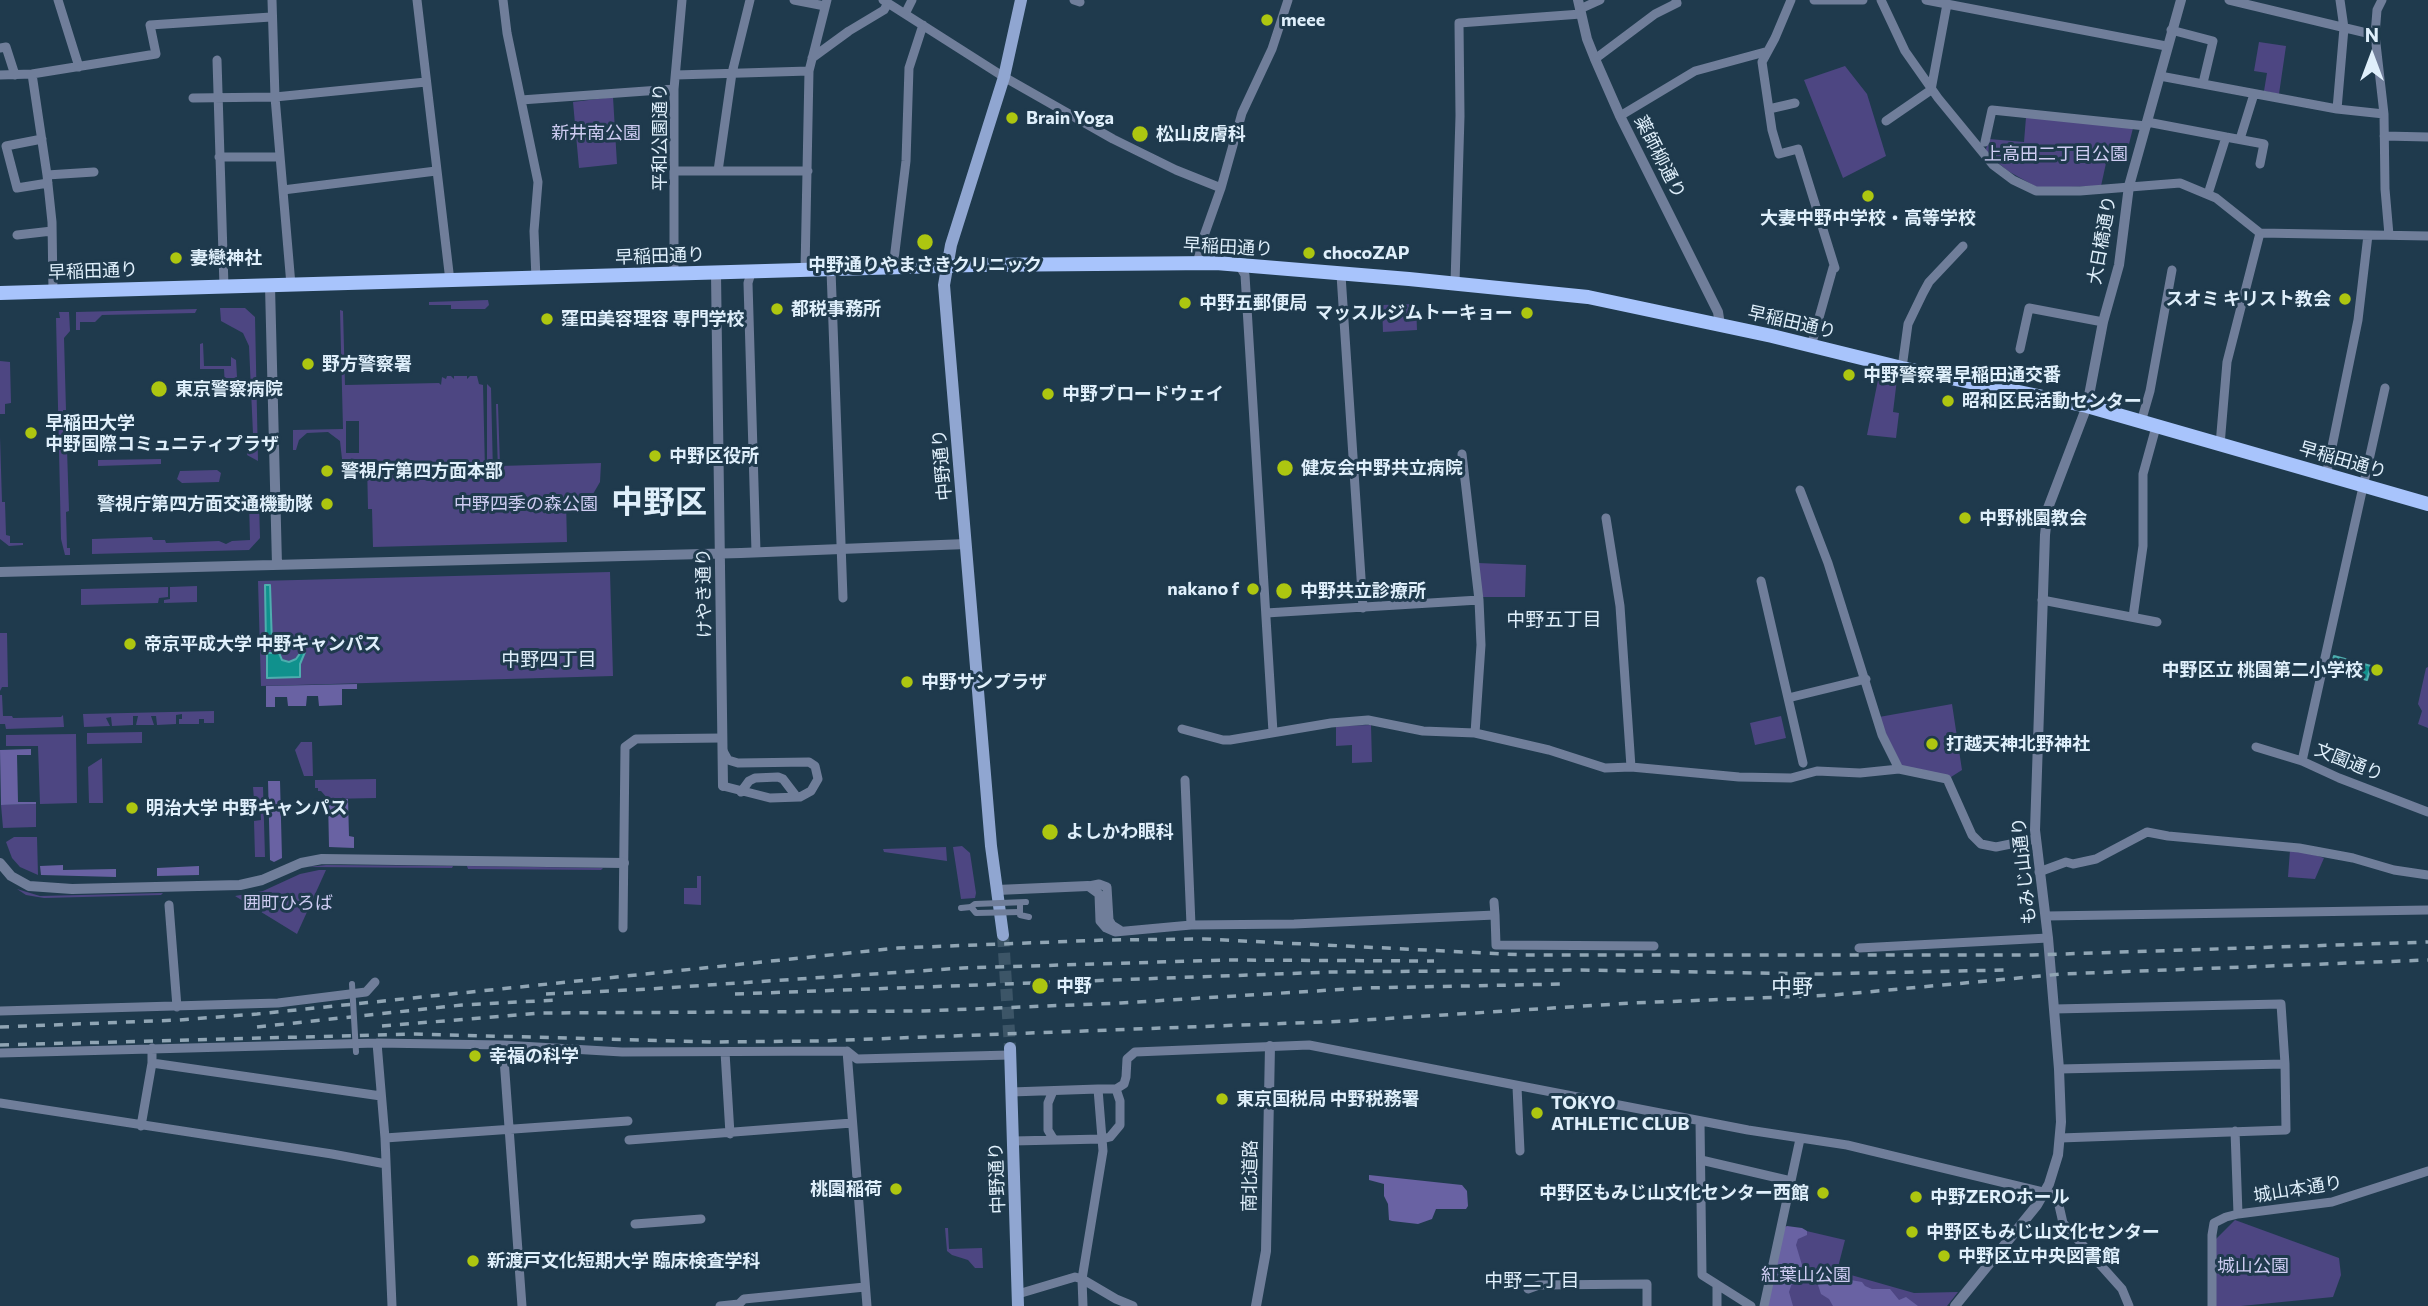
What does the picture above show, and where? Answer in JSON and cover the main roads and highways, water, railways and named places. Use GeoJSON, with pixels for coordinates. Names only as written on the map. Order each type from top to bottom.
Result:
{"type":"FeatureCollection","features":[{"type":"Feature","properties":{"kind":"main road","name":"中野通り"},"geometry":{"type":"LineString","coordinates":[[1003,935],[991,846],[944,285],[946,267],[1004,77],[1021,0]]}},
{"type":"Feature","properties":{"kind":"main road","name":"早稲田通り"},"geometry":{"type":"LineString","coordinates":[[0,293],[893,268],[1198,263],[1455,283],[1588,297],[1902,368],[2087,406],[2428,504]]}},
{"type":"Feature","properties":{"kind":"main road","name":"中野通り"},"geometry":{"type":"LineString","coordinates":[[1010,1052],[1018,1300]]}},
{"type":"Feature","properties":{"kind":"tunnel"},"geometry":{"type":"LineString","coordinates":[[1003,935],[1010,1048]]}},
{"type":"Feature","properties":{"kind":"railway"},"geometry":{"type":"LineString","coordinates":[[0,1027],[257,1014],[898,948],[1104,940],[1204,939],[1525,955],[2032,955],[2428,942]]}},
{"type":"Feature","properties":{"kind":"railway"},"geometry":{"type":"LineString","coordinates":[[546,994],[963,968],[1227,960],[1434,961]]}},
{"type":"Feature","properties":{"kind":"railway"},"geometry":{"type":"LineString","coordinates":[[0,1045],[415,1034],[714,1042],[819,1041],[1348,1021],[1632,1003],[1834,995],[2062,974],[2428,960]]}},
{"type":"Feature","properties":{"kind":"railway"},"geometry":{"type":"LineString","coordinates":[[735,994],[1330,972],[1581,970],[1818,974],[2005,970]]}},
{"type":"Feature","properties":{"kind":"railway"},"geometry":{"type":"LineString","coordinates":[[382,1026],[542,1013],[923,1011],[1121,1003],[1364,988],[1564,984]]}},
{"type":"Feature","properties":{"kind":"railway"},"geometry":{"type":"LineString","coordinates":[[257,1027],[462,1005],[556,1000]]}},
{"type":"Feature","properties":{"kind":"place","name":"meee"},"geometry":{"type":"Point","coordinates":[1267,20]}},
{"type":"Feature","properties":{"kind":"place","name":"Brain Yoga"},"geometry":{"type":"Point","coordinates":[1012,118]}},
{"type":"Feature","properties":{"kind":"place","name":"松山皮膚科"},"geometry":{"type":"Point","coordinates":[1140,134]}},
{"type":"Feature","properties":{"kind":"place","name":"大妻中野中学校・高等学校"},"geometry":{"type":"Point","coordinates":[1868,196]}},
{"type":"Feature","properties":{"kind":"place","name":"中野通りやまさきクリニック"},"geometry":{"type":"Point","coordinates":[925,242]}},
{"type":"Feature","properties":{"kind":"place","name":"chocoZAP"},"geometry":{"type":"Point","coordinates":[1309,253]}},
{"type":"Feature","properties":{"kind":"place","name":"妻戀神社"},"geometry":{"type":"Point","coordinates":[176,258]}},
{"type":"Feature","properties":{"kind":"place","name":"スオミ キリスト教会"},"geometry":{"type":"Point","coordinates":[2345,299]}},
{"type":"Feature","properties":{"kind":"place","name":"中野五郵便局"},"geometry":{"type":"Point","coordinates":[1185,303]}},
{"type":"Feature","properties":{"kind":"place","name":"都税事務所"},"geometry":{"type":"Point","coordinates":[777,309]}},
{"type":"Feature","properties":{"kind":"place","name":"マッスルジムトーキョー"},"geometry":{"type":"Point","coordinates":[1527,313]}},
{"type":"Feature","properties":{"kind":"place","name":"窪田美容理容 専門学校"},"geometry":{"type":"Point","coordinates":[547,319]}},
{"type":"Feature","properties":{"kind":"place","name":"野方警察署"},"geometry":{"type":"Point","coordinates":[308,364]}},
{"type":"Feature","properties":{"kind":"place","name":"中野警察署早稲田通交番"},"geometry":{"type":"Point","coordinates":[1849,375]}},
{"type":"Feature","properties":{"kind":"place","name":"東京警察病院"},"geometry":{"type":"Point","coordinates":[159,389]}},
{"type":"Feature","properties":{"kind":"place","name":"中野ブロードウェイ"},"geometry":{"type":"Point","coordinates":[1048,394]}},
{"type":"Feature","properties":{"kind":"place","name":"昭和区民活動センター"},"geometry":{"type":"Point","coordinates":[1948,401]}},
{"type":"Feature","properties":{"kind":"place","name":"早稲田大学 中野国際コミュニティプラザ"},"geometry":{"type":"Point","coordinates":[31,433]}},
{"type":"Feature","properties":{"kind":"place","name":"中野区役所"},"geometry":{"type":"Point","coordinates":[655,456]}},
{"type":"Feature","properties":{"kind":"place","name":"健友会中野共立病院"},"geometry":{"type":"Point","coordinates":[1285,468]}},
{"type":"Feature","properties":{"kind":"place","name":"警視庁第四方面本部"},"geometry":{"type":"Point","coordinates":[327,471]}},
{"type":"Feature","properties":{"kind":"place","name":"警視庁第四方面交通機動隊"},"geometry":{"type":"Point","coordinates":[327,504]}},
{"type":"Feature","properties":{"kind":"place","name":"中野桃園教会"},"geometry":{"type":"Point","coordinates":[1965,518]}},
{"type":"Feature","properties":{"kind":"place","name":"nakano f"},"geometry":{"type":"Point","coordinates":[1253,589]}},
{"type":"Feature","properties":{"kind":"place","name":"中野共立診療所"},"geometry":{"type":"Point","coordinates":[1284,591]}},
{"type":"Feature","properties":{"kind":"place","name":"帝京平成大学 中野キャンパス"},"geometry":{"type":"Point","coordinates":[130,644]}},
{"type":"Feature","properties":{"kind":"place","name":"中野区立 桃園第二小学校"},"geometry":{"type":"Point","coordinates":[2377,670]}},
{"type":"Feature","properties":{"kind":"place","name":"中野サンプラザ"},"geometry":{"type":"Point","coordinates":[907,682]}},
{"type":"Feature","properties":{"kind":"place","name":"打越天神北野神社"},"geometry":{"type":"Point","coordinates":[1932,744]}},
{"type":"Feature","properties":{"kind":"place","name":"明治大学 中野キャンパス"},"geometry":{"type":"Point","coordinates":[132,808]}},
{"type":"Feature","properties":{"kind":"place","name":"よしかわ眼科"},"geometry":{"type":"Point","coordinates":[1050,832]}},
{"type":"Feature","properties":{"kind":"place","name":"中野"},"geometry":{"type":"Point","coordinates":[1040,986]}},
{"type":"Feature","properties":{"kind":"place","name":"幸福の科学"},"geometry":{"type":"Point","coordinates":[475,1056]}},
{"type":"Feature","properties":{"kind":"place","name":"東京国税局 中野税務署"},"geometry":{"type":"Point","coordinates":[1222,1099]}},
{"type":"Feature","properties":{"kind":"place","name":"TOKYO ATHLETIC CLUB"},"geometry":{"type":"Point","coordinates":[1537,1113]}},
{"type":"Feature","properties":{"kind":"place","name":"桃園稲荷"},"geometry":{"type":"Point","coordinates":[896,1189]}},
{"type":"Feature","properties":{"kind":"place","name":"中野区もみじ山文化センター西館"},"geometry":{"type":"Point","coordinates":[1823,1193]}},
{"type":"Feature","properties":{"kind":"place","name":"中野ZEROホール"},"geometry":{"type":"Point","coordinates":[1916,1197]}},
{"type":"Feature","properties":{"kind":"place","name":"中野区もみじ山文化センター"},"geometry":{"type":"Point","coordinates":[1912,1232]}},
{"type":"Feature","properties":{"kind":"place","name":"中野区立中央図書館"},"geometry":{"type":"Point","coordinates":[1944,1256]}},
{"type":"Feature","properties":{"kind":"place","name":"新渡戸文化短期大学 臨床検査学科"},"geometry":{"type":"Point","coordinates":[473,1261]}},
{"type":"Feature","properties":{"kind":"district","name":"中野区"},"geometry":{"type":"Point","coordinates":[659,502]}},
{"type":"Feature","properties":{"kind":"district","name":"中野五丁目"},"geometry":{"type":"Point","coordinates":[1554,620]}},
{"type":"Feature","properties":{"kind":"district","name":"中野四丁目"},"geometry":{"type":"Point","coordinates":[549,660]}},
{"type":"Feature","properties":{"kind":"district","name":"中野"},"geometry":{"type":"Point","coordinates":[1792,987]}},
{"type":"Feature","properties":{"kind":"district","name":"中野二丁目"},"geometry":{"type":"Point","coordinates":[1532,1281]}},
{"type":"Feature","properties":{"kind":"park label","name":"新井南公園"},"geometry":{"type":"Point","coordinates":[596,133]}},
{"type":"Feature","properties":{"kind":"park label","name":"上高田二丁目公園"},"geometry":{"type":"Point","coordinates":[2056,154]}},
{"type":"Feature","properties":{"kind":"park label","name":"中野四季の森公園"},"geometry":{"type":"Point","coordinates":[526,504]}},
{"type":"Feature","properties":{"kind":"park label","name":"囲町ひろば"},"geometry":{"type":"Point","coordinates":[288,903]}},
{"type":"Feature","properties":{"kind":"park label","name":"城山公園"},"geometry":{"type":"Point","coordinates":[2253,1266]}},
{"type":"Feature","properties":{"kind":"park label","name":"紅葉山公園"},"geometry":{"type":"Point","coordinates":[1806,1275]}}]}
